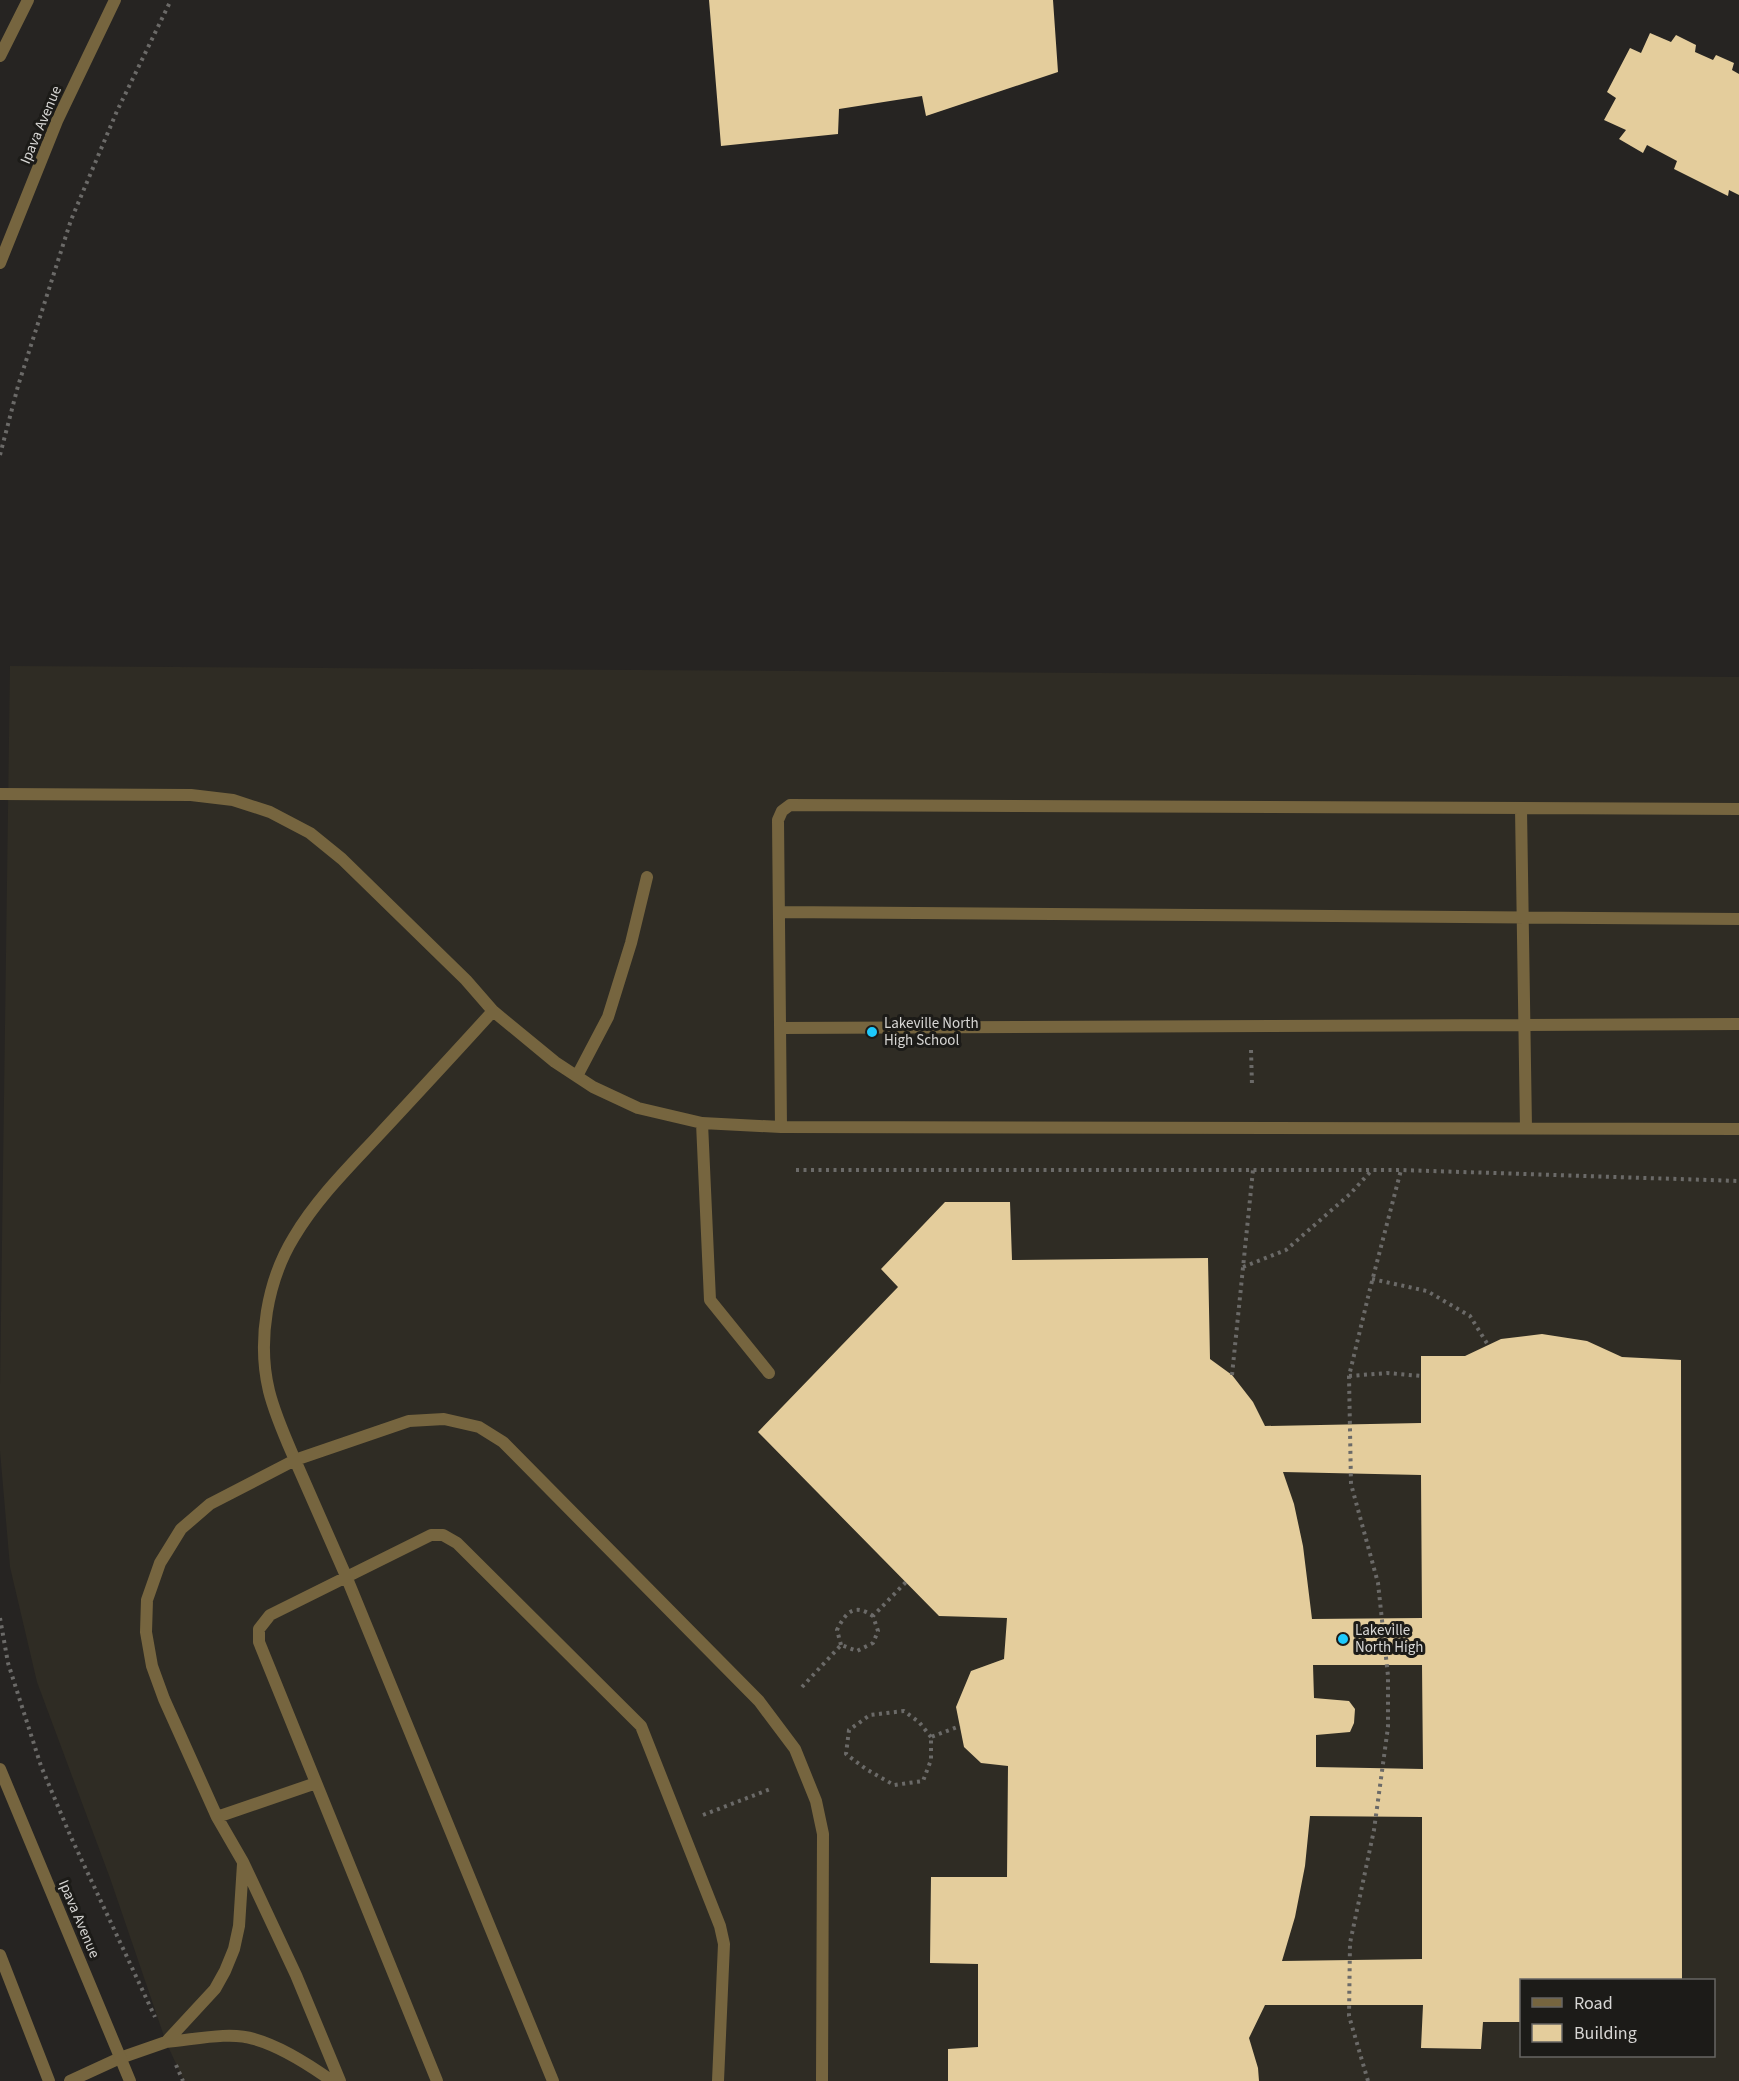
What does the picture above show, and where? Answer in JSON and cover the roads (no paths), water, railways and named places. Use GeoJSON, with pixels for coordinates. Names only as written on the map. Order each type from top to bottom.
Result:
{"type":"FeatureCollection","features":[{"type":"Feature","properties":{"kind":"street"},"geometry":{"type":"LineString","coordinates":[[0,56],[28,0]]}},
{"type":"Feature","properties":{"kind":"street","name":"Ipava Avenue"},"geometry":{"type":"LineString","coordinates":[[0,263],[57,121],[115,0]]}},
{"type":"Feature","properties":{"kind":"street"},"geometry":{"type":"LineString","coordinates":[[0,794],[191,795],[233,800],[270,812],[310,833],[342,859],[466,980],[494,1011],[555,1062],[593,1088],[638,1108],[702,1123],[781,1127],[1739,1129]]}},
{"type":"Feature","properties":{"kind":"street"},"geometry":{"type":"LineString","coordinates":[[781,1127],[778,820],[782,811],[790,805],[1739,809]]}},
{"type":"Feature","properties":{"kind":"street"},"geometry":{"type":"LineString","coordinates":[[1521,809],[1526,1128]]}},
{"type":"Feature","properties":{"kind":"street"},"geometry":{"type":"LineString","coordinates":[[577,1076],[608,1017],[631,943],[647,877]]}},
{"type":"Feature","properties":{"kind":"street"},"geometry":{"type":"LineString","coordinates":[[779,912],[1739,919]]}},
{"type":"Feature","properties":{"kind":"street"},"geometry":{"type":"LineString","coordinates":[[494,1011],[329,1188],[293,1238],[278,1272],[267,1312],[265,1348],[269,1389],[281,1431],[346,1576],[553,2081]]}},
{"type":"Feature","properties":{"kind":"street"},"geometry":{"type":"LineString","coordinates":[[780,1028],[1739,1024]]}},
{"type":"Feature","properties":{"kind":"street"},"geometry":{"type":"LineString","coordinates":[[702,1123],[710,1300],[769,1374]]}},
{"type":"Feature","properties":{"kind":"street"},"geometry":{"type":"LineString","coordinates":[[340,2081],[296,1975],[243,1862],[217,1817],[164,1699],[152,1666],[146,1632],[147,1600],[160,1563],[181,1529],[210,1504],[295,1460],[409,1421],[444,1419],[478,1427],[503,1442],[530,1467],[584,1525],[759,1701],[795,1749],[816,1801],[823,1833],[822,2081]]}},
{"type":"Feature","properties":{"kind":"street"},"geometry":{"type":"LineString","coordinates":[[437,2081],[259,1642],[259,1629],[270,1615],[431,1535],[442,1535],[457,1543],[641,1726],[720,1926],[724,1944],[718,2081]]}},
{"type":"Feature","properties":{"kind":"street","name":"Ipava Avenue"},"geometry":{"type":"LineString","coordinates":[[0,1769],[130,2081]]}},
{"type":"Feature","properties":{"kind":"street"},"geometry":{"type":"LineString","coordinates":[[217,1817],[316,1783]]}},
{"type":"Feature","properties":{"kind":"street"},"geometry":{"type":"LineString","coordinates":[[166,2042],[215,1989],[225,1971],[239,1926],[243,1862]]}},
{"type":"Feature","properties":{"kind":"street"},"geometry":{"type":"LineString","coordinates":[[0,1955],[49,2081]]}},
{"type":"Feature","properties":{"kind":"street"},"geometry":{"type":"LineString","coordinates":[[70,2081],[120,2058],[166,2042],[232,2037],[254,2038],[312,2067],[332,2081]]}},
{"type":"Feature","properties":{"kind":"place","name":"Lakeville North High School"},"geometry":{"type":"Point","coordinates":[872,1032]}},
{"type":"Feature","properties":{"kind":"place","name":"Lakeville North High"},"geometry":{"type":"Point","coordinates":[1343,1639]}}]}
